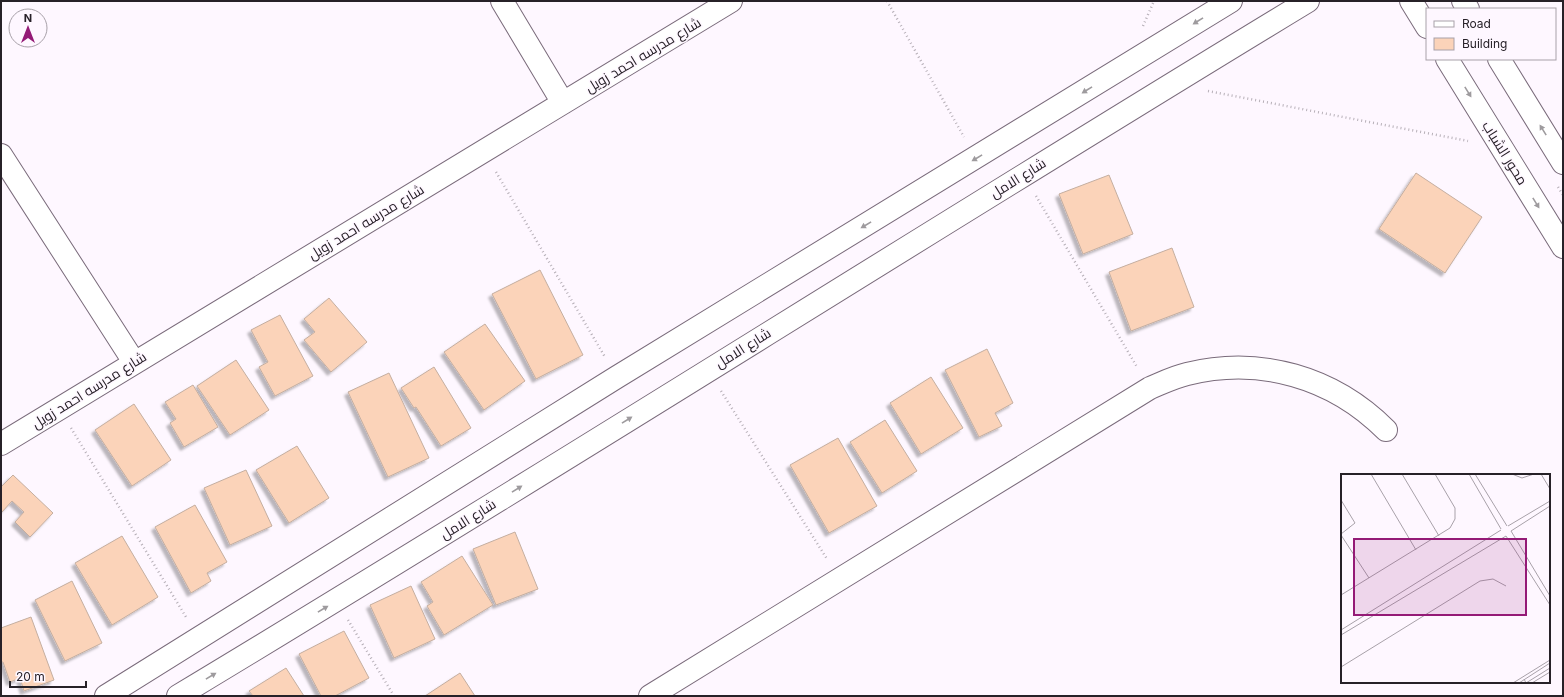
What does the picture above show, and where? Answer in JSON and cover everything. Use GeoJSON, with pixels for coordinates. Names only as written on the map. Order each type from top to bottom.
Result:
{"type":"FeatureCollection","features":[{"type":"Feature","properties":{"kind":"street"},"geometry":{"type":"LineString","coordinates":[[502,1],[563,103]]}},
{"type":"Feature","properties":{"kind":"street","name":"شارع مدرسه احمد زويل"},"geometry":{"type":"LineString","coordinates":[[1,444],[730,1]]}},
{"type":"Feature","properties":{"kind":"street"},"geometry":{"type":"LineString","coordinates":[[106,696],[617,377],[1231,1]]}},
{"type":"Feature","properties":{"kind":"street","name":"شارع الامل"},"geometry":{"type":"LineString","coordinates":[[178,696],[336,601],[1170,84],[1308,1]]}},
{"type":"Feature","properties":{"kind":"street"},"geometry":{"type":"LineString","coordinates":[[1411,1],[1426,25]]}},
{"type":"Feature","properties":{"kind":"street","name":"محور الشباب"},"geometry":{"type":"LineString","coordinates":[[1448,60],[1563,246]]}},
{"type":"Feature","properties":{"kind":"street"},"geometry":{"type":"LineString","coordinates":[[1500,60],[1563,163]]}},
{"type":"Feature","properties":{"kind":"street"},"geometry":{"type":"LineString","coordinates":[[1,155],[134,362]]}},
{"type":"Feature","properties":{"kind":"street"},"geometry":{"type":"LineString","coordinates":[[650,696],[1150,388],[1186,374],[1225,368],[1264,369],[1303,377],[1339,393],[1371,415],[1386,430]]}},
{"type":"Feature","properties":{"kind":"path"},"geometry":{"type":"LineString","coordinates":[[887,1],[976,158]]}},
{"type":"Feature","properties":{"kind":"path"},"geometry":{"type":"LineString","coordinates":[[1170,84],[1502,147]]}},
{"type":"Feature","properties":{"kind":"path"},"geometry":{"type":"LineString","coordinates":[[483,151],[617,377]]}},
{"type":"Feature","properties":{"kind":"path"},"geometry":{"type":"LineString","coordinates":[[1023,175],[1150,388]]}},
{"type":"Feature","properties":{"kind":"path"},"geometry":{"type":"LineString","coordinates":[[708,370],[839,579]]}},
{"type":"Feature","properties":{"kind":"path"},"geometry":{"type":"LineString","coordinates":[[60,409],[199,639]]}},
{"type":"Feature","properties":{"kind":"path"},"geometry":{"type":"LineString","coordinates":[[336,601],[394,696]]}},
{"type":"Feature","properties":{"kind":"building"},"geometry":{"type":"Polygon","coordinates":[[[1416,173],[1482,217],[1445,273],[1379,229],[1416,173]]]}},
{"type":"Feature","properties":{"kind":"building"},"geometry":{"type":"Polygon","coordinates":[[[1109,175],[1133,234],[1083,254],[1059,194],[1109,175]]]}},
{"type":"Feature","properties":{"kind":"building"},"geometry":{"type":"Polygon","coordinates":[[[1172,248],[1194,307],[1131,331],[1109,272],[1172,248]]]}},
{"type":"Feature","properties":{"kind":"building"},"geometry":{"type":"Polygon","coordinates":[[[540,270],[583,355],[536,379],[492,294],[540,270]]]}},
{"type":"Feature","properties":{"kind":"building"},"geometry":{"type":"Polygon","coordinates":[[[329,298],[367,342],[331,372],[304,340],[315,332],[304,319],[329,298]]]}},
{"type":"Feature","properties":{"kind":"building"},"geometry":{"type":"Polygon","coordinates":[[[280,315],[313,376],[275,396],[259,367],[268,362],[251,330],[280,315]]]}},
{"type":"Feature","properties":{"kind":"building"},"geometry":{"type":"Polygon","coordinates":[[[485,324],[525,381],[484,410],[444,352],[485,324]]]}},
{"type":"Feature","properties":{"kind":"building"},"geometry":{"type":"Polygon","coordinates":[[[987,349],[1013,403],[995,413],[1002,426],[979,437],[945,370],[987,349]]]}},
{"type":"Feature","properties":{"kind":"building"},"geometry":{"type":"Polygon","coordinates":[[[236,360],[269,410],[230,435],[197,386],[236,360]]]}},
{"type":"Feature","properties":{"kind":"building"},"geometry":{"type":"Polygon","coordinates":[[[434,367],[471,428],[441,446],[416,407],[414,408],[401,388],[434,367]]]}},
{"type":"Feature","properties":{"kind":"building"},"geometry":{"type":"Polygon","coordinates":[[[389,373],[429,458],[388,477],[348,392],[389,373]]]}},
{"type":"Feature","properties":{"kind":"building"},"geometry":{"type":"Polygon","coordinates":[[[931,377],[963,428],[921,454],[890,403],[931,377]]]}},
{"type":"Feature","properties":{"kind":"building"},"geometry":{"type":"Polygon","coordinates":[[[193,385],[218,427],[184,447],[170,423],[176,419],[165,402],[193,385]]]}},
{"type":"Feature","properties":{"kind":"building"},"geometry":{"type":"Polygon","coordinates":[[[134,404],[171,460],[132,486],[95,430],[134,404]]]}},
{"type":"Feature","properties":{"kind":"building"},"geometry":{"type":"Polygon","coordinates":[[[885,420],[917,471],[882,493],[850,442],[885,420]]]}},
{"type":"Feature","properties":{"kind":"building"},"geometry":{"type":"Polygon","coordinates":[[[838,438],[877,506],[829,533],[790,465],[838,438]]]}},
{"type":"Feature","properties":{"kind":"building"},"geometry":{"type":"Polygon","coordinates":[[[297,446],[329,498],[289,523],[256,470],[297,446]]]}},
{"type":"Feature","properties":{"kind":"building"},"geometry":{"type":"Polygon","coordinates":[[[246,470],[272,526],[230,545],[204,488],[246,470]]]}},
{"type":"Feature","properties":{"kind":"building"},"geometry":{"type":"Polygon","coordinates":[[[13,475],[53,513],[30,537],[15,522],[24,512],[12,501],[2,512],[1,511],[1,487],[13,475]]]}},
{"type":"Feature","properties":{"kind":"building"},"geometry":{"type":"Polygon","coordinates":[[[195,505],[227,562],[207,573],[211,581],[191,593],[155,527],[195,505]]]}},
{"type":"Feature","properties":{"kind":"building"},"geometry":{"type":"Polygon","coordinates":[[[515,532],[538,589],[496,605],[473,549],[515,532]]]}},
{"type":"Feature","properties":{"kind":"building"},"geometry":{"type":"Polygon","coordinates":[[[122,536],[158,597],[112,625],[75,563],[122,536]]]}},
{"type":"Feature","properties":{"kind":"building"},"geometry":{"type":"Polygon","coordinates":[[[462,556],[493,605],[444,635],[427,606],[433,602],[421,582],[462,556]]]}},
{"type":"Feature","properties":{"kind":"building"},"geometry":{"type":"Polygon","coordinates":[[[72,581],[102,643],[65,661],[35,600],[72,581]]]}},
{"type":"Feature","properties":{"kind":"building"},"geometry":{"type":"Polygon","coordinates":[[[411,586],[435,639],[394,658],[370,605],[411,586]]]}},
{"type":"Feature","properties":{"kind":"building"},"geometry":{"type":"Polygon","coordinates":[[[31,617],[54,680],[24,691],[20,678],[10,682],[3,662],[1,662],[1,628],[31,617]]]}},
{"type":"Feature","properties":{"kind":"building"},"geometry":{"type":"Polygon","coordinates":[[[344,631],[369,678],[335,696],[321,696],[299,654],[344,631]]]}},
{"type":"Feature","properties":{"kind":"building"},"geometry":{"type":"Polygon","coordinates":[[[286,668],[304,696],[253,696],[249,691],[286,668]]]}},
{"type":"Feature","properties":{"kind":"building"},"geometry":{"type":"Polygon","coordinates":[[[460,673],[475,696],[425,696],[460,673]]]}}]}
